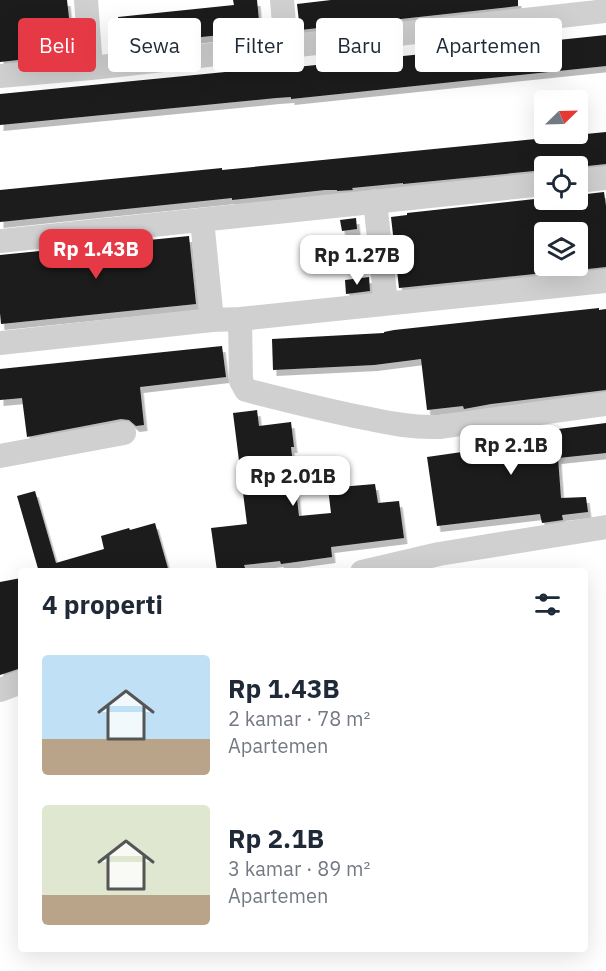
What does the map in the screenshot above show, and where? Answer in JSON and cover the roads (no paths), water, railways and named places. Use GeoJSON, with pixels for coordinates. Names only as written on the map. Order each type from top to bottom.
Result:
{"type":"FeatureCollection","features":[{"type":"Feature","properties":{"kind":"street"},"geometry":{"type":"LineString","coordinates":[[86,0],[87,18]]}},
{"type":"Feature","properties":{"kind":"street"},"geometry":{"type":"LineString","coordinates":[[282,0],[284,18]]}},
{"type":"Feature","properties":{"kind":"street"},"geometry":{"type":"LineString","coordinates":[[304,45],[606,11]]}},
{"type":"Feature","properties":{"kind":"street"},"geometry":{"type":"LineString","coordinates":[[96,67],[213,55]]}},
{"type":"Feature","properties":{"kind":"street"},"geometry":{"type":"LineString","coordinates":[[0,76],[46,72]]}},
{"type":"Feature","properties":{"kind":"street"},"geometry":{"type":"LineString","coordinates":[[588,180],[606,178]]}},
{"type":"Feature","properties":{"kind":"street"},"geometry":{"type":"LineString","coordinates":[[0,241],[534,185]]}},
{"type":"Feature","properties":{"kind":"street"},"geometry":{"type":"LineString","coordinates":[[375,201],[386,303]]}},
{"type":"Feature","properties":{"kind":"street"},"geometry":{"type":"LineString","coordinates":[[202,220],[212,320]]}},
{"type":"Feature","properties":{"kind":"street"},"geometry":{"type":"LineString","coordinates":[[0,343],[606,281]]}},
{"type":"Feature","properties":{"kind":"street"},"geometry":{"type":"LineString","coordinates":[[240,319],[241,381],[246,390],[326,410],[408,427],[424,428],[606,404]]}},
{"type":"Feature","properties":{"kind":"street"},"geometry":{"type":"LineString","coordinates":[[0,456],[124,433]]}},
{"type":"Feature","properties":{"kind":"street"},"geometry":{"type":"LineString","coordinates":[[379,568],[439,554],[606,527]]}},
{"type":"Feature","properties":{"kind":"street"},"geometry":{"type":"LineString","coordinates":[[0,690],[18,683]]}}]}
